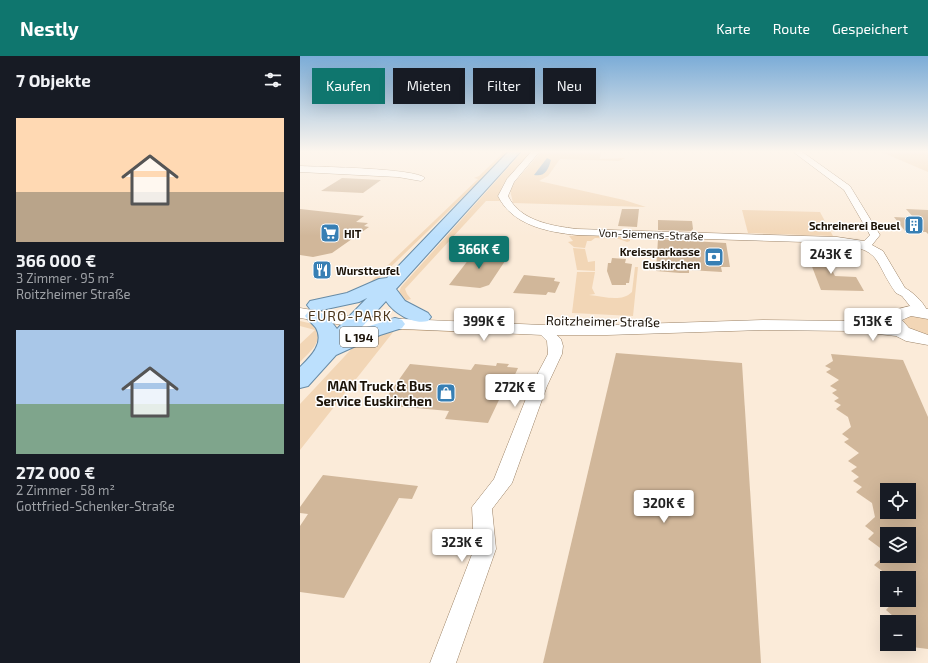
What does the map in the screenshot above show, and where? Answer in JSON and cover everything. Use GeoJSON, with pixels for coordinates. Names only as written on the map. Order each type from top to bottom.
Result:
{"type":"FeatureCollection","features":[{"type":"Feature","properties":{"kind":"main road","name":"L 194"},"geometry":{"type":"LineString","coordinates":[[300,380],[489,179]]}},
{"type":"Feature","properties":{"kind":"main road","name":"L 194"},"geometry":{"type":"LineString","coordinates":[[308,309],[352,298],[391,284]]}},
{"type":"Feature","properties":{"kind":"main road"},"geometry":{"type":"LineString","coordinates":[[391,284],[398,305],[421,317]]}},
{"type":"Feature","properties":{"kind":"main road","name":"L 194"},"geometry":{"type":"LineString","coordinates":[[308,309],[325,326],[328,332],[328,345],[325,354]]}},
{"type":"Feature","properties":{"kind":"main road","name":"L 194"},"geometry":{"type":"LineString","coordinates":[[325,354],[363,335],[395,324]]}},
{"type":"Feature","properties":{"kind":"street","name":"Von-Siemens-Straße"},"geometry":{"type":"LineString","coordinates":[[511,179],[503,196],[512,208],[529,220],[545,226],[577,232],[840,241],[866,246]]}},
{"type":"Feature","properties":{"kind":"street"},"geometry":{"type":"LineString","coordinates":[[838,179],[850,191],[875,235],[866,246],[881,254],[900,290],[906,293],[925,313],[898,321]]}},
{"type":"Feature","properties":{"kind":"street"},"geometry":{"type":"LineString","coordinates":[[898,321],[902,304],[898,294],[900,290]]}},
{"type":"Feature","properties":{"kind":"street","name":"Roitzheimer Straße"},"geometry":{"type":"LineString","coordinates":[[308,309],[395,324],[543,330],[607,330],[763,325],[852,326],[898,321]]}},
{"type":"Feature","properties":{"kind":"street","name":"Roitzheimer Straße"},"geometry":{"type":"LineString","coordinates":[[359,317],[719,322],[763,325]]}},
{"type":"Feature","properties":{"kind":"street"},"geometry":{"type":"LineString","coordinates":[[898,321],[926,342]]}},
{"type":"Feature","properties":{"kind":"street"},"geometry":{"type":"LineString","coordinates":[[443,663],[485,549],[482,507],[502,484],[539,386],[555,354],[556,346],[554,340],[543,330]]}},
{"type":"Feature","properties":{"kind":"shaded area"},"geometry":{"type":"Polygon","coordinates":[[[478,179],[482,179],[372,285],[365,287],[478,179]]]}},
{"type":"Feature","properties":{"kind":"shaded area"},"geometry":{"type":"Polygon","coordinates":[[[498,179],[506,179],[500,195],[501,201],[486,201],[405,289],[411,299],[401,302],[398,295],[401,287],[498,179]]]}},
{"type":"Feature","properties":{"kind":"shaded area"},"geometry":{"type":"Polygon","coordinates":[[[517,179],[542,179],[539,181],[624,200],[646,207],[513,203],[510,190],[517,179]]]}},
{"type":"Feature","properties":{"kind":"shaded area"},"geometry":{"type":"Polygon","coordinates":[[[742,210],[820,212],[833,236],[748,233],[742,210]]]}},
{"type":"Feature","properties":{"kind":"shaded area"},"geometry":{"type":"Polygon","coordinates":[[[569,236],[630,237],[630,241],[627,242],[619,239],[595,238],[591,241],[587,241],[585,248],[574,247],[568,242],[573,241],[569,236]]]}},
{"type":"Feature","properties":{"kind":"shaded area"},"geometry":{"type":"Polygon","coordinates":[[[573,248],[585,249],[588,262],[595,261],[595,271],[577,270],[573,248]]]}},
{"type":"Feature","properties":{"kind":"shaded area"},"geometry":{"type":"Polygon","coordinates":[[[635,267],[638,267],[633,316],[572,313],[577,272],[595,272],[592,288],[595,294],[589,295],[617,298],[628,295],[632,292],[635,267]]]}},
{"type":"Feature","properties":{"kind":"shaded area"},"geometry":{"type":"Polygon","coordinates":[[[912,316],[928,319],[928,335],[912,331],[902,322],[908,317],[912,316]]]}},
{"type":"Feature","properties":{"kind":"shaded area"},"geometry":{"type":"Polygon","coordinates":[[[300,321],[313,324],[319,329],[319,334],[318,339],[311,351],[300,362],[300,344],[315,330],[300,326],[300,321]]]}},
{"type":"Feature","properties":{"kind":"shaded area"},"geometry":{"type":"Polygon","coordinates":[[[400,328],[539,335],[402,330],[394,331],[300,450],[300,404],[358,342],[400,328]]]}},
{"type":"Feature","properties":{"kind":"building"},"geometry":{"type":"Polygon","coordinates":[[[340,179],[381,180],[363,193],[321,191],[340,179]]]}},
{"type":"Feature","properties":{"kind":"building","name":"HIT"},"geometry":{"type":"Polygon","coordinates":[[[300,209],[364,216],[356,222],[368,223],[364,226],[369,227],[332,253],[313,257],[300,255],[300,209]]]}},
{"type":"Feature","properties":{"kind":"building"},"geometry":{"type":"Polygon","coordinates":[[[622,209],[639,209],[637,227],[618,226],[622,209]]]}},
{"type":"Feature","properties":{"kind":"building","name":"Schreinerei Beuel"},"geometry":{"type":"Polygon","coordinates":[[[906,209],[928,210],[928,234],[926,232],[905,231],[894,217],[914,218],[906,209]]]}},
{"type":"Feature","properties":{"kind":"building"},"geometry":{"type":"Polygon","coordinates":[[[658,220],[692,221],[693,229],[691,231],[658,230],[658,220]]]}},
{"type":"Feature","properties":{"kind":"building","name":"Kreissparkasse Euskirchen"},"geometry":{"type":"Polygon","coordinates":[[[658,239],[726,243],[730,267],[721,267],[722,272],[689,270],[689,273],[680,273],[656,271],[658,239]]]}},
{"type":"Feature","properties":{"kind":"building"},"geometry":{"type":"Polygon","coordinates":[[[476,250],[505,252],[499,261],[505,261],[489,285],[480,288],[449,285],[476,250]]]}},
{"type":"Feature","properties":{"kind":"building"},"geometry":{"type":"Polygon","coordinates":[[[806,251],[821,252],[823,256],[825,256],[835,276],[856,277],[864,291],[821,290],[806,251]]]}},
{"type":"Feature","properties":{"kind":"building"},"geometry":{"type":"Polygon","coordinates":[[[612,258],[626,259],[625,263],[632,264],[629,283],[626,283],[626,285],[612,285],[607,271],[608,263],[611,263],[612,258]]]}},
{"type":"Feature","properties":{"kind":"building"},"geometry":{"type":"Polygon","coordinates":[[[524,275],[555,278],[554,281],[560,282],[555,293],[548,292],[546,295],[513,293],[524,275]]]}},
{"type":"Feature","properties":{"kind":"building"},"geometry":{"type":"Polygon","coordinates":[[[616,353],[742,363],[761,663],[543,663],[616,353]]]}},
{"type":"Feature","properties":{"kind":"building"},"geometry":{"type":"Polygon","coordinates":[[[831,354],[903,360],[928,417],[928,649],[916,648],[916,615],[892,615],[886,610],[889,607],[916,607],[916,571],[882,571],[874,565],[880,560],[880,563],[916,563],[916,527],[880,527],[880,548],[868,539],[874,533],[865,526],[875,517],[872,503],[856,492],[862,487],[853,481],[859,477],[851,471],[857,467],[848,461],[859,453],[844,442],[849,439],[842,434],[851,427],[848,417],[836,409],[841,405],[834,401],[839,398],[832,393],[837,390],[830,386],[839,380],[826,372],[831,369],[825,366],[833,361],[831,354]]]}},
{"type":"Feature","properties":{"kind":"building","name":"MAN Truck & Bus Service Euskirchen"},"geometry":{"type":"Polygon","coordinates":[[[497,363],[509,364],[507,367],[518,368],[512,381],[508,381],[488,423],[445,419],[449,411],[381,405],[410,364],[471,370],[475,364],[496,366],[497,363]]]}},
{"type":"Feature","properties":{"kind":"building"},"geometry":{"type":"Polygon","coordinates":[[[323,475],[418,486],[412,499],[399,498],[344,598],[300,592],[300,526],[308,514],[300,513],[300,507],[323,475]]]}},
{"type":"Feature","properties":{"kind":"place","name":"Schreinerei Beuel"},"geometry":{"type":"Point","coordinates":[914,225]}},
{"type":"Feature","properties":{"kind":"place","name":"HIT"},"geometry":{"type":"Point","coordinates":[330,233]}},
{"type":"Feature","properties":{"kind":"place","name":"Kreissparkasse Euskirchen"},"geometry":{"type":"Point","coordinates":[714,257]}},
{"type":"Feature","properties":{"kind":"place","name":"Wurstteufel"},"geometry":{"type":"Point","coordinates":[322,270]}},
{"type":"Feature","properties":{"kind":"place","name":"MAN Truck & Bus Service Euskirchen"},"geometry":{"type":"Point","coordinates":[446,393]}},
{"type":"Feature","properties":{"kind":"district","name":"EURO-PARK"},"geometry":{"type":"Point","coordinates":[350,315]}}]}
